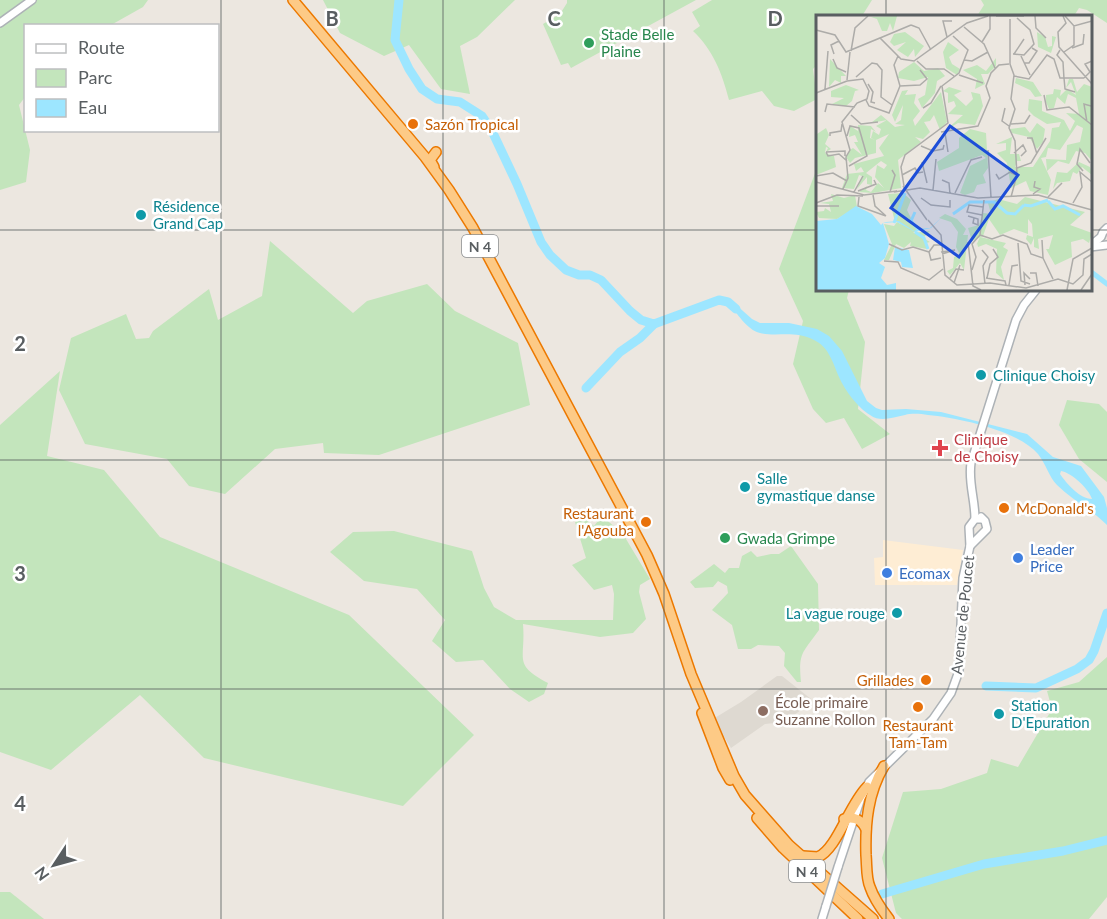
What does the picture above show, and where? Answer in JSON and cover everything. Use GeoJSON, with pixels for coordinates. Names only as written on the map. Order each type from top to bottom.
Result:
{"type":"FeatureCollection","features":[{"type":"Feature","properties":{"kind":"highway","name":"N 4"},"geometry":{"type":"LineString","coordinates":[[292,0],[415,145],[426,154],[435,152],[430,160],[473,228],[642,545],[664,594],[691,674],[734,776],[745,795],[803,856],[873,919]]}},
{"type":"Feature","properties":{"kind":"highway","name":"N 4"},"geometry":{"type":"LineString","coordinates":[[382,106],[456,204],[636,536],[646,556],[709,733],[723,768],[735,789],[783,849],[855,917]]}},
{"type":"Feature","properties":{"kind":"highway"},"geometry":{"type":"LineString","coordinates":[[803,856],[818,857],[826,853],[858,797],[869,791],[884,766]]}},
{"type":"Feature","properties":{"kind":"highway"},"geometry":{"type":"LineString","coordinates":[[869,791],[866,829],[869,887],[889,919]]}},
{"type":"Feature","properties":{"kind":"highway"},"geometry":{"type":"LineString","coordinates":[[844,819],[857,814],[866,829]]}},
{"type":"Feature","properties":{"kind":"main road"},"geometry":{"type":"LineString","coordinates":[[0,23],[32,0]]}},
{"type":"Feature","properties":{"kind":"main road"},"geometry":{"type":"LineString","coordinates":[[1092,244],[1107,228]]}},
{"type":"Feature","properties":{"kind":"main road"},"geometry":{"type":"LineString","coordinates":[[1101,237],[1107,245]]}},
{"type":"Feature","properties":{"kind":"main road"},"geometry":{"type":"LineString","coordinates":[[1092,246],[1107,245]]}},
{"type":"Feature","properties":{"kind":"main road"},"geometry":{"type":"LineString","coordinates":[[978,519],[970,523],[970,530],[975,535],[981,535],[986,532],[987,526],[978,519],[970,473],[1016,320],[1035,291]]}},
{"type":"Feature","properties":{"kind":"main road","name":"Avenue de Poucet"},"geometry":{"type":"LineString","coordinates":[[884,766],[933,719],[951,693],[959,670],[963,586],[970,546],[970,530]]}},
{"type":"Feature","properties":{"kind":"main road","name":"Avenue de Poucet"},"geometry":{"type":"LineString","coordinates":[[970,546],[981,535]]}},
{"type":"Feature","properties":{"kind":"main road"},"geometry":{"type":"LineString","coordinates":[[822,919],[857,814],[869,791]]}},
{"type":"Feature","properties":{"kind":"shaded area"},"geometry":{"type":"Polygon","coordinates":[[[883,540],[963,550],[957,585],[875,585],[874,558],[883,557],[883,540]]]}},
{"type":"Feature","properties":{"kind":"shaded area","name":"École primaire Suzanne Rollon"},"geometry":{"type":"Polygon","coordinates":[[[777,676],[782,676],[811,699],[804,708],[784,722],[765,724],[731,748],[713,719],[777,676]]]}},
{"type":"Feature","properties":{"kind":"green space"},"geometry":{"type":"Polygon","coordinates":[[[0,0],[148,0],[143,7],[113,24],[24,24],[24,98],[19,105],[30,150],[26,182],[0,190],[0,0]]]}},
{"type":"Feature","properties":{"kind":"green space"},"geometry":{"type":"Polygon","coordinates":[[[323,0],[515,0],[477,37],[460,46],[470,94],[441,89],[409,45],[384,56],[340,33],[323,0]]]}},
{"type":"Feature","properties":{"kind":"green space","name":"Stade Belle Plaine"},"geometry":{"type":"Polygon","coordinates":[[[567,0],[696,0],[571,68],[568,63],[561,65],[543,24],[560,14],[567,0]]]}},
{"type":"Feature","properties":{"kind":"green space"},"geometry":{"type":"Polygon","coordinates":[[[712,0],[872,0],[863,15],[816,15],[816,66],[813,69],[816,100],[794,111],[774,106],[762,91],[729,100],[716,63],[706,46],[693,31],[700,26],[692,12],[712,0]]]}},
{"type":"Feature","properties":{"kind":"green space"},"geometry":{"type":"Polygon","coordinates":[[[981,0],[1107,0],[1107,23],[1087,10],[1079,8],[1075,15],[978,15],[984,5],[981,0]]]}},
{"type":"Feature","properties":{"kind":"green space"},"geometry":{"type":"Polygon","coordinates":[[[816,171],[816,291],[849,291],[847,298],[865,342],[858,409],[890,434],[862,449],[844,418],[826,423],[813,409],[793,364],[803,321],[779,269],[816,171]]]}},
{"type":"Feature","properties":{"kind":"green space"},"geometry":{"type":"Polygon","coordinates":[[[270,241],[353,313],[367,301],[427,284],[455,311],[518,343],[530,405],[379,455],[324,453],[323,443],[275,449],[225,494],[189,486],[167,459],[85,444],[59,390],[71,338],[126,314],[136,339],[149,338],[153,331],[209,289],[218,320],[262,296],[270,241]]]}},
{"type":"Feature","properties":{"kind":"green space"},"geometry":{"type":"Polygon","coordinates":[[[60,371],[47,456],[104,470],[160,537],[349,615],[474,735],[403,806],[204,758],[140,695],[51,770],[0,752],[0,425],[60,371]]]}},
{"type":"Feature","properties":{"kind":"green space"},"geometry":{"type":"Polygon","coordinates":[[[1067,400],[1099,404],[1107,412],[1107,482],[1079,459],[1059,425],[1067,400]]]}},
{"type":"Feature","properties":{"kind":"green space"},"geometry":{"type":"Polygon","coordinates":[[[602,516],[623,534],[650,579],[640,585],[639,592],[646,619],[633,633],[600,637],[523,624],[525,665],[529,671],[548,683],[544,694],[529,702],[510,689],[483,660],[456,662],[432,641],[445,620],[417,589],[364,581],[330,552],[353,532],[394,531],[472,551],[484,588],[494,607],[516,620],[613,620],[612,585],[594,590],[572,565],[586,558],[575,522],[584,518],[594,526],[602,516]]]}},
{"type":"Feature","properties":{"kind":"green space"},"geometry":{"type":"Polygon","coordinates":[[[791,546],[818,584],[819,630],[801,658],[801,682],[797,682],[784,666],[785,653],[779,646],[758,645],[751,649],[738,649],[732,625],[712,610],[728,593],[727,586],[718,581],[713,587],[695,588],[690,582],[714,564],[725,573],[729,568],[739,568],[742,556],[751,551],[757,557],[779,554],[791,546]]]}},
{"type":"Feature","properties":{"kind":"green space"},"geometry":{"type":"Polygon","coordinates":[[[1107,657],[1107,897],[1089,919],[902,919],[896,913],[882,858],[903,792],[941,789],[987,773],[991,759],[1018,767],[1052,709],[1047,691],[1079,682],[1107,657]]]}},
{"type":"Feature","properties":{"kind":"green space"},"geometry":{"type":"Polygon","coordinates":[[[0,892],[10,892],[44,919],[0,919],[0,892]]]}},
{"type":"Feature","properties":{"kind":"water"},"geometry":{"type":"Polygon","coordinates":[[[728,302],[734,303],[760,323],[789,323],[817,329],[829,336],[842,351],[867,401],[876,408],[941,412],[1027,434],[1053,457],[1081,466],[1104,497],[1107,508],[1107,525],[1057,485],[1038,454],[1016,438],[971,422],[941,417],[908,414],[878,419],[865,412],[848,392],[830,356],[819,343],[800,335],[767,334],[755,331],[746,325],[728,302]],[[1061,471],[1060,474],[1078,494],[1092,499],[1080,482],[1061,471]]]}},
{"type":"Feature","properties":{"kind":"waterway"},"geometry":{"type":"LineString","coordinates":[[399,0],[395,40],[409,69],[422,89],[437,99],[460,102],[482,116],[492,131],[517,184],[541,242],[550,255],[566,270],[601,280],[630,311],[641,320],[654,324],[719,300],[728,302],[736,309]]}},
{"type":"Feature","properties":{"kind":"waterway"},"geometry":{"type":"LineString","coordinates":[[1092,273],[1107,284]]}},
{"type":"Feature","properties":{"kind":"waterway"},"geometry":{"type":"LineString","coordinates":[[586,388],[620,352],[640,338],[654,324]]}},
{"type":"Feature","properties":{"kind":"waterway"},"geometry":{"type":"LineString","coordinates":[[986,686],[1036,688],[1077,669],[1089,660],[1094,651],[1107,613]]}},
{"type":"Feature","properties":{"kind":"waterway"},"geometry":{"type":"LineString","coordinates":[[882,894],[984,864],[1063,851],[1107,840]]}},
{"type":"Feature","properties":{"kind":"place","name":"Stade Belle Plaine"},"geometry":{"type":"Point","coordinates":[589,43]}},
{"type":"Feature","properties":{"kind":"place","name":"Sazón Tropical"},"geometry":{"type":"Point","coordinates":[413,124]}},
{"type":"Feature","properties":{"kind":"place","name":"Résidence Grand Cap"},"geometry":{"type":"Point","coordinates":[141,215]}},
{"type":"Feature","properties":{"kind":"place","name":"Clinique Choisy"},"geometry":{"type":"Point","coordinates":[981,375]}},
{"type":"Feature","properties":{"kind":"place","name":"Clinique de Choisy"},"geometry":{"type":"Point","coordinates":[940,448]}},
{"type":"Feature","properties":{"kind":"place","name":"Salle gymastique danse"},"geometry":{"type":"Point","coordinates":[745,487]}},
{"type":"Feature","properties":{"kind":"place","name":"McDonald's"},"geometry":{"type":"Point","coordinates":[1004,508]}},
{"type":"Feature","properties":{"kind":"place","name":"Restaurant l'Agouba"},"geometry":{"type":"Point","coordinates":[646,522]}},
{"type":"Feature","properties":{"kind":"place","name":"Gwada Grimpe"},"geometry":{"type":"Point","coordinates":[725,538]}},
{"type":"Feature","properties":{"kind":"place","name":"Leader Price"},"geometry":{"type":"Point","coordinates":[1018,558]}},
{"type":"Feature","properties":{"kind":"place","name":"Ecomax"},"geometry":{"type":"Point","coordinates":[887,573]}},
{"type":"Feature","properties":{"kind":"place","name":"La vague rouge"},"geometry":{"type":"Point","coordinates":[897,613]}},
{"type":"Feature","properties":{"kind":"place","name":"Grillades"},"geometry":{"type":"Point","coordinates":[926,680]}},
{"type":"Feature","properties":{"kind":"place","name":"Restaurant Tam-Tam"},"geometry":{"type":"Point","coordinates":[918,707]}},
{"type":"Feature","properties":{"kind":"place","name":"École primaire Suzanne Rollon"},"geometry":{"type":"Point","coordinates":[763,711]}},
{"type":"Feature","properties":{"kind":"place","name":"Station D'Epuration"},"geometry":{"type":"Point","coordinates":[999,714]}}]}
